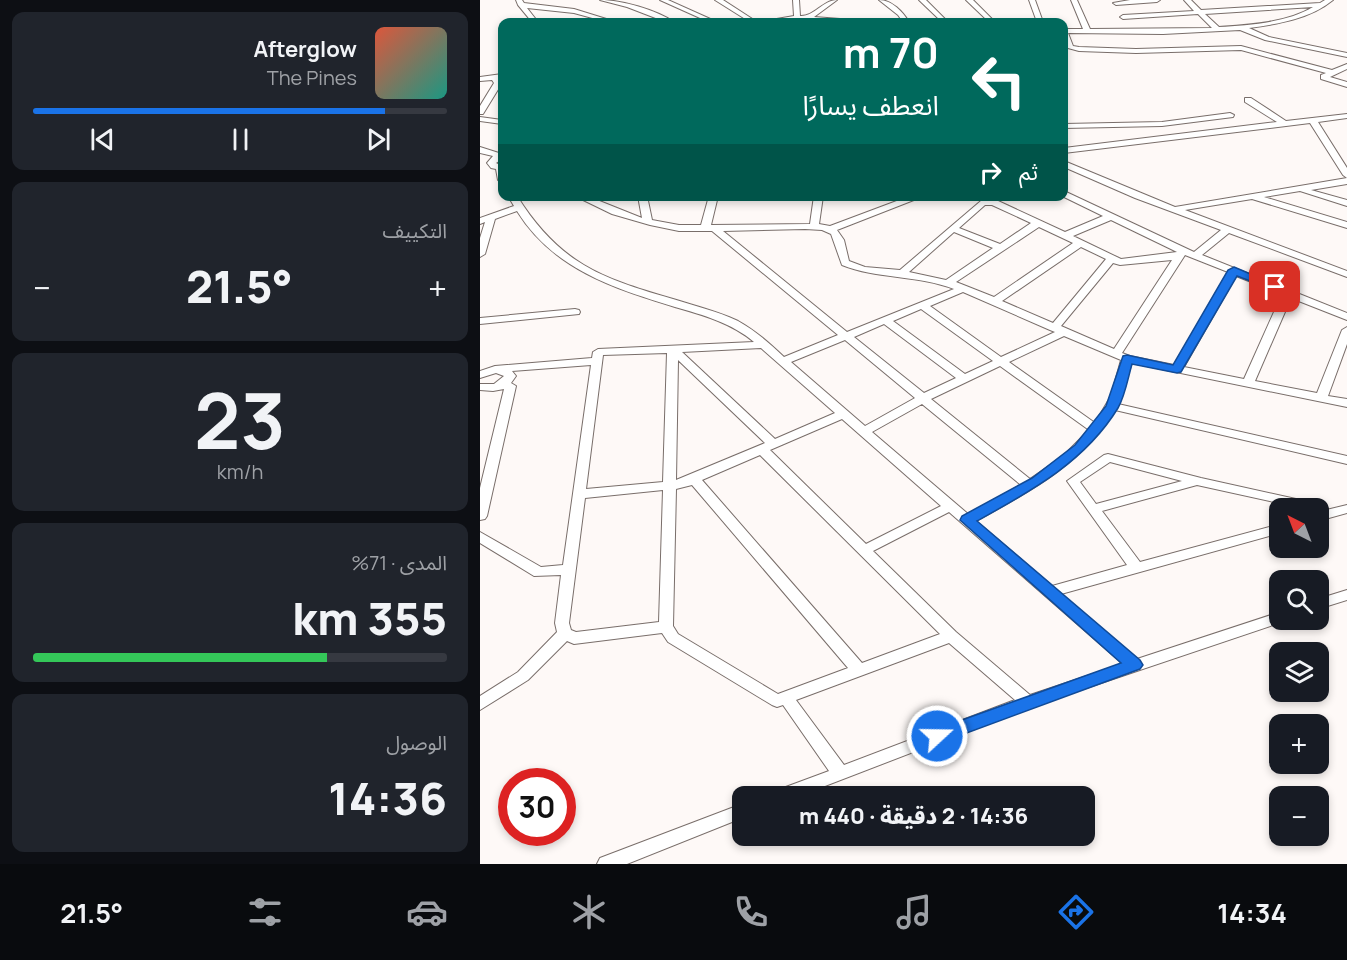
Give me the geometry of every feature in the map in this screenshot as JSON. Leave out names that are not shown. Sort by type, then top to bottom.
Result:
[{"type":"street","points":[[603,0],[629,6],[660,18]]},
{"type":"street","points":[[663,0],[705,18]]},
{"type":"street","points":[[718,0],[747,18]]},
{"type":"street","points":[[796,0],[797,18]]},
{"type":"street","points":[[808,18],[834,0]]},
{"type":"street","points":[[882,0],[903,18]]},
{"type":"street","points":[[922,0],[941,18]]},
{"type":"street","points":[[969,0],[988,18]]},
{"type":"street","points":[[1032,0],[1039,18]]},
{"type":"street","points":[[1074,0],[1087,31]]},
{"type":"street","points":[[1129,31],[1116,1],[1157,0]]},
{"type":"street","points":[[1187,0],[1217,29]]},
{"type":"street","points":[[520,2],[602,18]]},
{"type":"street","points":[[520,2],[532,18]]},
{"type":"street","points":[[1068,31],[1241,28],[1304,15],[1328,2]]},
{"type":"street","points":[[1124,17],[1328,2]]},
{"type":"street","points":[[1241,28],[1267,39],[1347,55]]},
{"type":"street","points":[[1252,50],[1267,39]]},
{"type":"street","points":[[1068,42],[1070,47],[1079,49],[1252,50],[1331,72]]},
{"type":"street","points":[[1347,66],[1324,77],[1347,85]]},
{"type":"street","points":[[480,80],[498,76],[498,83],[480,112]]},
{"type":"street","points":[[1248,100],[1285,124]]},
{"type":"street","points":[[1068,126],[1162,124],[1230,115]]},
{"type":"street","points":[[1068,151],[1347,116]]},
{"type":"street","points":[[480,119],[498,121]]},
{"type":"street","points":[[1313,121],[1347,175]]},
{"type":"street","points":[[480,150],[498,155]]},
{"type":"street","points":[[481,171],[492,165],[492,161],[498,158]]},
{"type":"street","points":[[492,165],[498,167]]},
{"type":"street","points":[[1068,166],[1347,274]]},
{"type":"street","points":[[1175,209],[1347,181]]},
{"type":"street","points":[[1299,189],[1347,203]]},
{"type":"street","points":[[1068,196],[1182,253]]},
{"type":"street","points":[[1252,196],[1347,225]]},
{"type":"street","points":[[591,201],[623,215],[648,222],[710,229],[814,226],[830,229],[906,201]]},
{"type":"street","points":[[643,201],[648,222]]},
{"type":"street","points":[[710,229],[713,201]]},
{"type":"street","points":[[814,226],[818,201]]},
{"type":"street","points":[[902,273],[982,203],[988,201],[1111,259],[1124,263],[1182,253],[1196,255],[1347,316]]},
{"type":"street","points":[[480,221],[515,202],[546,245],[577,267],[625,289],[735,322],[766,345],[863,432],[1134,665]]},
{"type":"street","points":[[480,252],[491,217]]},
{"type":"street","points":[[1064,236],[1110,217]]},
{"type":"street","points":[[948,283],[1038,223]]},
{"type":"street","points":[[710,229],[1029,485]]},
{"type":"street","points":[[830,229],[837,236],[844,263],[848,266],[863,270],[902,273],[948,283],[1121,356],[1347,403]]},
{"type":"street","points":[[954,229],[1001,248]]},
{"type":"street","points":[[1196,255],[1229,229]]},
{"type":"street","points":[[995,301],[1078,244]]},
{"type":"street","points":[[967,520],[1029,485],[1065,461],[1096,430],[1112,406],[1121,356],[1182,253]]},
{"type":"street","points":[[863,432],[922,398],[999,362],[1059,330],[1111,259]]},
{"type":"street","points":[[1177,369],[1234,270]]},
{"type":"street","points":[[784,361],[962,289]]},
{"type":"street","points":[[1248,383],[1288,292]]},
{"type":"street","points":[[922,305],[1096,430]]},
{"type":"street","points":[[480,321],[575,312]]},
{"type":"street","points":[[885,320],[963,379]]},
{"type":"street","points":[[1321,398],[1347,330]]},
{"type":"street","points":[[666,627],[574,638],[566,633],[562,623],[598,352],[766,345]]},
{"type":"street","points":[[673,349],[864,550],[951,636],[1028,702]]},
{"type":"street","points":[[673,349],[666,627],[672,638],[777,701],[951,636]]},
{"type":"street","points":[[480,372],[597,361]]},
{"type":"street","points":[[497,369],[507,372],[510,376],[504,384]]},
{"type":"street","points":[[480,516],[510,386],[504,384],[482,390]]},
{"type":"street","points":[[1112,406],[1347,459]]},
{"type":"street","points":[[578,494],[682,484],[843,414]]},
{"type":"street","points":[[1136,567],[1073,481],[1108,458],[1270,498]]},
{"type":"street","points":[[694,479],[858,670]]},
{"type":"street","points":[[1093,509],[1197,481]]},
{"type":"street","points":[[864,550],[951,506]]},
{"type":"street","points":[[1048,592],[1269,531]]},
{"type":"street","points":[[480,537],[539,572],[568,570]]},
{"type":"street","points":[[1329,600],[1347,594]]},
{"type":"street","points":[[807,786],[1028,702],[1269,621]]},
{"type":"street","points":[[480,704],[523,676],[566,633]]},
{"type":"street","points":[[786,697],[840,773]]},
{"type":"street","points":[[606,864],[732,816]]},
{"type":"route","points":[[937,736],[1134,665],[967,520],[1037,481],[1080,448],[1112,406],[1127,359],[1177,369],[1234,270],[1275,287]]}]
